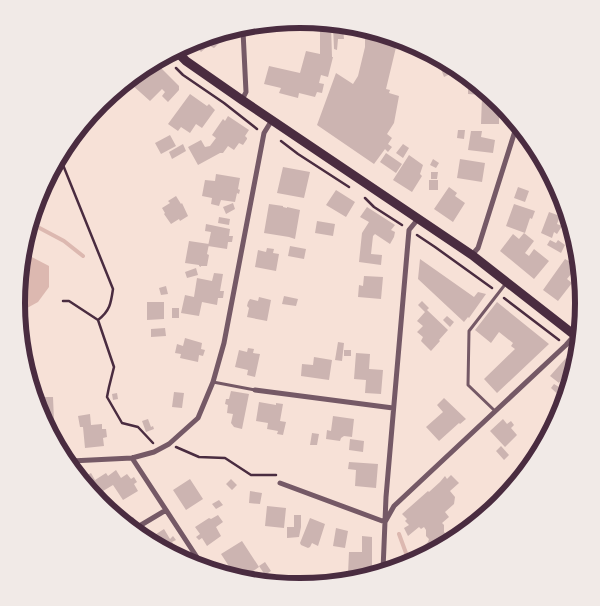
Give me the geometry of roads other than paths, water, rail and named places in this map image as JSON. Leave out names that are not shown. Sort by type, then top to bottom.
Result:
[{"type":"main road","points":[[180,55],[242,100],[472,256],[573,334]]},
{"type":"street","points":[[242,100],[246,92],[243,34]]},
{"type":"street","points":[[74,460],[132,458],[154,452],[169,444],[198,418],[213,382],[224,343],[264,133],[272,120]]},
{"type":"street","points":[[472,256],[478,248],[515,132]]},
{"type":"street","points":[[383,565],[393,408],[409,230],[418,219]]},
{"type":"street","points":[[386,522],[394,506],[573,339]]},
{"type":"street","points":[[255,390],[393,408]]},
{"type":"street","points":[[132,458],[197,558]]},
{"type":"street","points":[[280,483],[386,522]]},
{"type":"street","points":[[139,526],[166,510]]},
{"type":"lane","points":[[495,411],[468,385],[469,331],[507,282]]},
{"type":"lane","points":[[213,382],[255,390]]},
{"type":"waterway","points":[[36,226],[64,241],[83,256]]},
{"type":"waterway","points":[[399,534],[407,556]]}]
